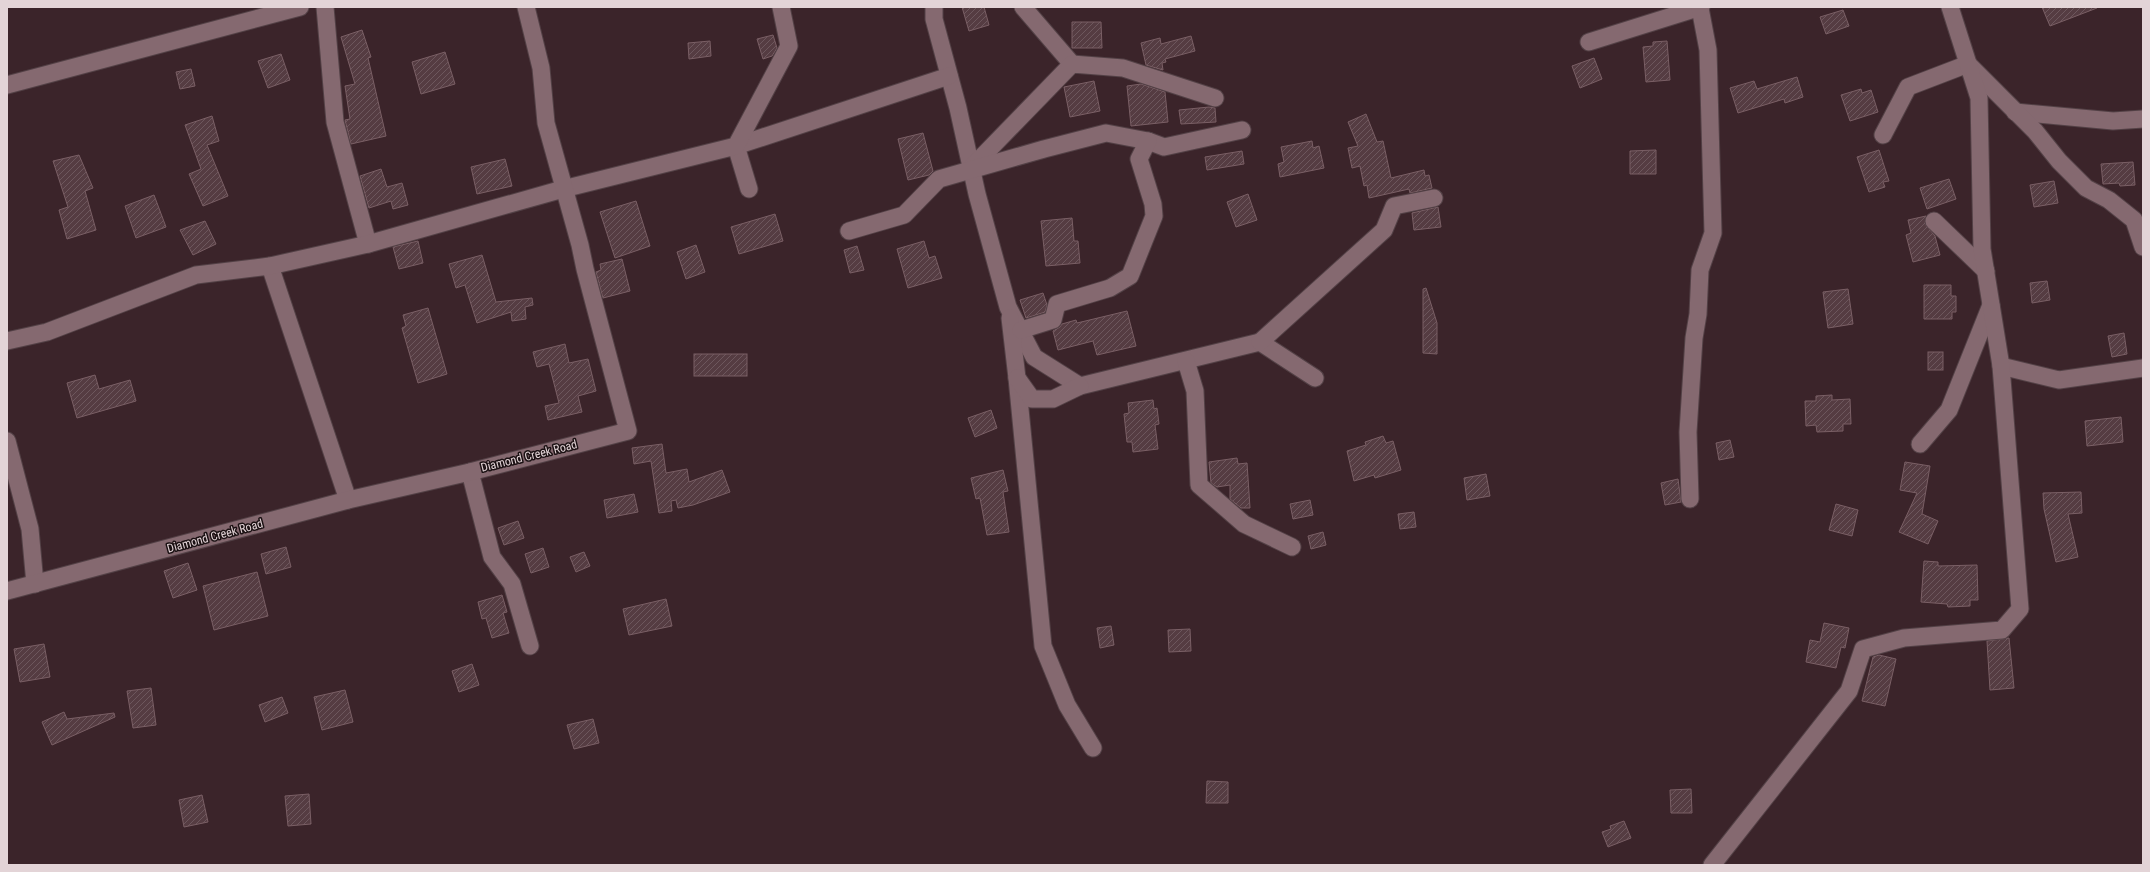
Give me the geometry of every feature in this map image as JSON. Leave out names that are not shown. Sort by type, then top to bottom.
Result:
[{"type":"street","points":[[7,85],[300,7]]},
{"type":"street","points":[[325,7],[335,122],[368,244]]},
{"type":"street","name":"Diamond Creek Road","points":[[7,591],[348,500],[470,472],[628,431],[580,245],[563,189],[546,124],[541,68],[526,7]]},
{"type":"street","points":[[749,189],[736,146],[789,46],[781,7]]},
{"type":"street","points":[[934,7],[934,19],[971,168],[1008,307],[1017,378],[1043,646],[1068,705],[1093,748]]},
{"type":"street","points":[[1023,7],[1072,64],[1123,68],[1215,98]]},
{"type":"street","points":[[1589,42],[1700,7],[1708,50],[1713,233],[1700,270],[1698,314],[1694,338],[1688,432],[1690,499]]},
{"type":"street","points":[[1712,865],[1848,691],[1862,649],[1904,638],[2002,630],[2020,609],[2001,366],[1982,249],[1979,98],[1950,7]]},
{"type":"street","points":[[971,168],[1072,64]]},
{"type":"street","points":[[1968,64],[2034,131],[2059,161],[2086,188],[2109,200],[2134,220],[2143,247]]},
{"type":"street","points":[[1883,135],[1908,87],[1968,64]]},
{"type":"street","points":[[7,341],[47,332],[196,275],[270,266],[368,244],[563,189],[736,146],[949,76]]},
{"type":"street","points":[[2015,112],[2113,121],[2143,119]]},
{"type":"street","points":[[848,231],[904,215],[939,179],[971,168],[1106,133],[1148,141],[1164,147],[1242,130]]},
{"type":"street","points":[[1021,330],[1053,320],[1057,304],[1110,288],[1130,276],[1154,216],[1153,204],[1139,159],[1148,141]]},
{"type":"street","points":[[1017,378],[1032,399],[1053,399],[1080,386],[1260,342],[1384,230],[1394,206],[1434,198]]},
{"type":"street","points":[[1934,221],[1986,271]]},
{"type":"street","points":[[270,266],[348,500]]},
{"type":"street","points":[[1920,444],[1949,410],[1991,304]]},
{"type":"street","points":[[1008,307],[1034,356],[1080,386]]},
{"type":"street","points":[[1260,342],[1315,378]]},
{"type":"street","points":[[1186,361],[1195,391],[1199,485],[1244,524],[1292,547]]},
{"type":"street","points":[[2001,366],[2059,380],[2143,368]]},
{"type":"street","points":[[7,441],[30,529],[35,584]]},
{"type":"street","points":[[470,472],[492,557],[512,584],[530,646]]},
{"type":"building","points":[[962,7],[984,7],[989,25],[969,31]]},
{"type":"building","points":[[2042,7],[2097,7],[2097,8],[2050,26]]},
{"type":"building","points":[[1843,10],[1849,26],[1826,34],[1820,17]]},
{"type":"building","points":[[1072,22],[1101,22],[1102,48],[1072,48]]},
{"type":"building","points":[[362,30],[371,57],[368,58],[386,136],[351,144],[345,120],[350,119],[345,86],[355,84],[341,37]]},
{"type":"building","points":[[773,35],[777,48],[772,56],[763,59],[757,39]]},
{"type":"building","points":[[1191,36],[1195,51],[1165,59],[1166,62],[1162,63],[1163,70],[1146,65],[1141,43],[1160,38],[1161,44]]},
{"type":"building","points":[[710,41],[711,56],[689,59],[688,43]]},
{"type":"building","points":[[1667,41],[1670,80],[1646,82],[1643,47],[1653,46],[1653,42]]},
{"type":"building","points":[[445,52],[455,84],[421,94],[412,62]]},
{"type":"building","points":[[281,54],[290,80],[268,88],[258,61]]},
{"type":"building","points":[[1594,58],[1602,79],[1580,88],[1572,66]]},
{"type":"building","points":[[191,69],[195,86],[180,89],[176,72]]},
{"type":"building","points":[[1797,77],[1803,97],[1785,103],[1784,99],[1738,113],[1730,88],[1754,81],[1757,89]]},
{"type":"building","points":[[1094,81],[1100,111],[1070,117],[1064,87]]},
{"type":"building","points":[[1141,84],[1165,92],[1168,122],[1131,126],[1127,86]]},
{"type":"building","points":[[1861,89],[1862,93],[1871,90],[1878,112],[1850,121],[1841,95]]},
{"type":"building","points":[[1209,107],[1215,108],[1216,122],[1181,124],[1179,110]]},
{"type":"building","points":[[1366,114],[1377,142],[1383,141],[1391,178],[1424,170],[1425,176],[1429,175],[1432,188],[1410,193],[1409,189],[1369,198],[1367,185],[1364,186],[1360,166],[1352,168],[1348,148],[1358,146],[1348,122]]},
{"type":"building","points":[[212,116],[219,141],[207,145],[228,196],[203,206],[189,174],[201,169],[185,125]]},
{"type":"building","points":[[923,133],[933,171],[929,175],[908,180],[898,139]]},
{"type":"building","points":[[1312,141],[1313,148],[1319,146],[1324,168],[1280,177],[1278,164],[1284,162],[1281,147]]},
{"type":"building","points":[[1656,150],[1656,174],[1630,174],[1630,151]]},
{"type":"building","points":[[1879,150],[1889,181],[1883,182],[1885,187],[1869,192],[1857,157]]},
{"type":"building","points":[[1242,151],[1244,164],[1207,170],[1205,157]]},
{"type":"building","points":[[79,155],[93,188],[85,191],[96,230],[67,239],[59,210],[68,207],[53,161]]},
{"type":"building","points":[[505,159],[512,186],[477,194],[471,167]]},
{"type":"building","points":[[2133,162],[2135,185],[2120,186],[2119,183],[2103,184],[2101,164]]},
{"type":"building","points":[[381,169],[387,187],[402,183],[408,205],[393,209],[391,201],[369,208],[360,176]]},
{"type":"building","points":[[1949,179],[1956,199],[1927,209],[1920,188]]},
{"type":"building","points":[[2054,181],[2058,203],[2034,207],[2030,185]]},
{"type":"building","points":[[1248,194],[1257,220],[1236,227],[1227,202]]},
{"type":"building","points":[[154,195],[166,227],[136,238],[125,206]]},
{"type":"building","points":[[636,201],[650,246],[615,258],[600,212]]},
{"type":"building","points":[[1438,207],[1441,227],[1414,230],[1412,213]]},
{"type":"building","points":[[775,214],[783,241],[739,254],[731,227]]},
{"type":"building","points":[[1926,216],[1925,224],[1935,236],[1940,255],[1913,262],[1906,235],[1911,233],[1908,220]]},
{"type":"building","points":[[1072,218],[1074,241],[1078,241],[1080,263],[1046,266],[1041,221]]},
{"type":"building","points":[[205,221],[216,244],[193,255],[180,230]]},
{"type":"building","points":[[418,241],[423,263],[399,269],[393,247]]},
{"type":"building","points":[[924,241],[929,258],[935,256],[942,278],[908,288],[897,249]]},
{"type":"building","points":[[696,245],[705,272],[686,279],[677,252]]},
{"type":"building","points":[[857,246],[864,270],[850,273],[844,250]]},
{"type":"building","points":[[482,255],[496,302],[532,298],[533,305],[525,307],[526,319],[512,321],[511,312],[477,323],[465,285],[456,288],[449,264]]},
{"type":"building","points":[[622,259],[630,291],[603,298],[596,272],[601,270],[600,264]]},
{"type":"building","points":[[2047,281],[2050,300],[2032,303],[2030,283]]},
{"type":"building","points":[[1924,285],[1951,285],[1951,296],[1956,296],[1956,312],[1952,312],[1952,319],[1924,319]]},
{"type":"building","points":[[1426,288],[1437,323],[1437,354],[1423,353],[1423,289]]},
{"type":"building","points":[[1848,289],[1853,324],[1828,328],[1823,292]]},
{"type":"building","points":[[1043,293],[1047,305],[1045,312],[1026,318],[1020,300]]},
{"type":"building","points":[[428,308],[447,374],[418,383],[402,328],[406,326],[403,315]]},
{"type":"building","points":[[1127,311],[1136,346],[1097,355],[1093,341],[1058,350],[1053,331],[1062,324],[1076,320],[1077,323]]},
{"type":"building","points":[[2124,333],[2127,354],[2112,357],[2108,336]]},
{"type":"building","points":[[565,344],[569,363],[588,359],[596,391],[578,396],[582,412],[548,420],[545,406],[559,403],[549,364],[537,367],[533,352]]},
{"type":"building","points":[[1928,352],[1943,352],[1943,370],[1928,370]]},
{"type":"building","points":[[694,354],[747,354],[747,376],[694,376]]},
{"type":"building","points":[[95,375],[99,389],[130,380],[136,401],[77,418],[67,383]]},
{"type":"building","points":[[1832,395],[1832,400],[1850,399],[1851,424],[1843,424],[1843,431],[1817,432],[1816,425],[1806,426],[1805,401],[1816,401],[1816,396]]},
{"type":"building","points":[[1153,400],[1154,409],[1157,408],[1159,424],[1155,425],[1158,449],[1133,452],[1132,442],[1127,442],[1124,414],[1129,413],[1128,403]]},
{"type":"building","points":[[991,410],[997,428],[975,437],[968,418]]},
{"type":"building","points":[[2121,417],[2123,442],[2087,446],[2085,421]]},
{"type":"building","points":[[1383,436],[1386,443],[1393,441],[1401,470],[1375,478],[1374,475],[1354,481],[1347,451],[1366,445],[1365,442]]},
{"type":"building","points":[[1730,440],[1734,457],[1719,460],[1716,443]]},
{"type":"building","points":[[662,444],[666,473],[687,469],[689,482],[722,470],[730,492],[693,505],[678,508],[676,500],[671,501],[672,511],[659,513],[651,461],[634,464],[632,448]]},
{"type":"building","points":[[1237,458],[1238,464],[1247,463],[1250,508],[1241,508],[1230,499],[1230,485],[1217,487],[1211,483],[1209,462]]},
{"type":"building","points":[[1905,462],[1930,466],[1922,514],[1938,521],[1928,544],[1899,532],[1917,493],[1900,490]]},
{"type":"building","points":[[1003,470],[1008,491],[1003,492],[1009,532],[987,535],[980,498],[976,499],[971,478]]},
{"type":"building","points":[[1486,474],[1490,496],[1467,500],[1464,478]]},
{"type":"building","points":[[1678,479],[1681,502],[1665,505],[1661,483]]},
{"type":"building","points":[[2081,492],[2082,513],[2068,514],[2078,557],[2056,562],[2044,509],[2043,493]]},
{"type":"building","points":[[634,494],[638,512],[607,518],[604,500]]},
{"type":"building","points":[[1310,500],[1313,515],[1293,519],[1290,504]]},
{"type":"building","points":[[1836,504],[1858,510],[1852,536],[1829,530]]},
{"type":"building","points":[[1414,512],[1416,527],[1400,529],[1398,514]]},
{"type":"building","points":[[518,521],[524,538],[504,545],[498,528]]},
{"type":"building","points":[[1323,532],[1326,545],[1311,549],[1308,536]]},
{"type":"building","points":[[286,547],[291,567],[266,574],[261,554]]},
{"type":"building","points":[[543,548],[549,567],[531,573],[525,554]]},
{"type":"building","points":[[584,552],[590,566],[576,572],[570,557]]},
{"type":"building","points":[[1924,561],[1938,562],[1938,566],[1977,565],[1978,600],[1970,600],[1970,606],[1948,607],[1947,604],[1921,602]]},
{"type":"building","points":[[188,563],[197,590],[173,598],[164,571]]},
{"type":"building","points":[[257,572],[268,616],[214,630],[203,586]]},
{"type":"building","points":[[502,595],[507,612],[503,613],[509,633],[492,638],[486,618],[482,619],[478,602]]},
{"type":"building","points":[[666,599],[672,626],[629,635],[623,609]]},
{"type":"building","points":[[1824,623],[1849,628],[1845,648],[1841,647],[1836,668],[1806,662],[1810,640],[1820,642]]},
{"type":"building","points":[[1111,626],[1114,645],[1100,648],[1097,628]]},
{"type":"building","points":[[1190,629],[1191,651],[1169,652],[1168,630]]},
{"type":"building","points":[[2009,638],[2014,688],[1990,690],[1987,641]]},
{"type":"building","points":[[44,644],[50,677],[20,682],[14,649]]},
{"type":"building","points":[[1879,655],[1896,659],[1885,706],[1862,701],[1873,657]]},
{"type":"building","points":[[472,664],[479,685],[459,692],[452,671]]},
{"type":"building","points":[[151,688],[156,725],[133,728],[127,691]]},
{"type":"building","points":[[345,690],[353,722],[322,730],[314,697]]},
{"type":"building","points":[[282,697],[288,713],[265,722],[259,705]]},
{"type":"building","points":[[64,712],[67,719],[114,713],[115,717],[52,745],[42,722]]},
{"type":"building","points":[[593,719],[599,743],[574,749],[567,725]]},
{"type":"building","points":[[1207,781],[1228,782],[1228,803],[1206,803]]},
{"type":"building","points":[[1691,789],[1692,813],[1671,813],[1670,790]]},
{"type":"building","points":[[309,794],[311,824],[288,826],[285,796]]},
{"type":"building","points":[[202,795],[208,822],[184,827],[179,800]]},
{"type":"building","points":[[1624,821],[1631,838],[1608,847],[1602,832],[1611,829],[1610,826]]}]
